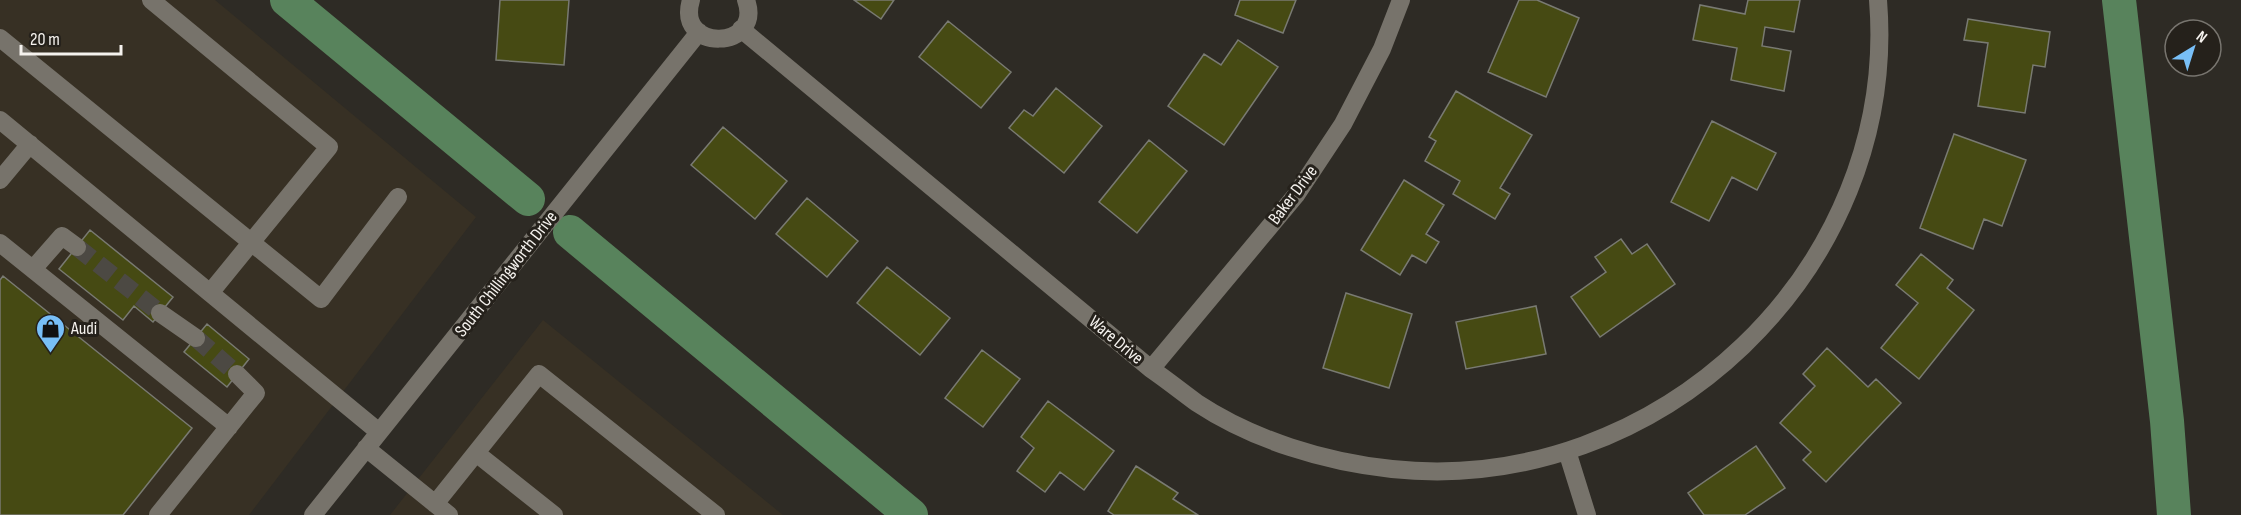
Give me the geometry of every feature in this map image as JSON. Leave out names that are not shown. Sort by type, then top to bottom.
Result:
[{"type":"street","points":[[151,0],[329,147],[210,293]]},
{"type":"street","points":[[691,0],[689,13],[692,23],[699,32],[713,39],[722,40],[731,37],[741,29],[748,15],[746,0]]},
{"type":"street","name":"Baker Drive","points":[[1151,369],[1302,186],[1343,124],[1382,49],[1401,0]]},
{"type":"street","name":"Ware Drive","points":[[741,29],[1151,369],[1199,404],[1251,432],[1334,460],[1392,469],[1452,471],[1510,465],[1567,451],[1615,433],[1642,420],[1692,390],[1753,337],[1791,292],[1824,243],[1844,200],[1867,134],[1877,76],[1880,23],[1878,0]]},
{"type":"street","name":"South Chillingworth Drive","points":[[312,515],[699,32]]},
{"type":"street","points":[[0,38],[321,298],[398,197]]},
{"type":"street","points":[[0,120],[379,432]]},
{"type":"street","points":[[0,180],[30,144]]},
{"type":"street","points":[[33,270],[62,236],[77,247]]},
{"type":"street","points":[[0,243],[229,427]]},
{"type":"street","points":[[160,313],[196,338]]},
{"type":"street","points":[[158,515],[256,393],[237,374]]},
{"type":"street","points":[[366,448],[442,509],[476,453],[539,374],[716,515]]},
{"type":"street","points":[[1567,451],[1587,515]]},
{"type":"street","points":[[476,453],[554,515]]},
{"type":"shaded area","points":[[0,0],[215,0],[476,217],[249,515],[0,515]]},
{"type":"shaded area","points":[[543,320],[783,515],[390,515]]},
{"type":"building","points":[[500,0],[569,0],[564,65],[496,60]]},
{"type":"building","points":[[854,0],[894,0],[881,19]]},
{"type":"building","points":[[1240,0],[1296,0],[1283,33],[1235,15]]},
{"type":"building","points":[[1519,0],[1537,0],[1579,18],[1546,97],[1488,72]]},
{"type":"building","points":[[1748,0],[1800,0],[1794,32],[1765,27],[1762,46],[1791,51],[1784,91],[1731,80],[1737,48],[1693,40],[1700,5],[1745,14]]},
{"type":"building","points":[[1968,19],[2050,32],[2045,67],[2033,65],[2025,113],[1978,106],[1988,43],[1964,40]]},
{"type":"building","points":[[948,21],[1011,72],[981,108],[919,57]]},
{"type":"building","points":[[1238,40],[1278,67],[1224,145],[1168,106],[1204,54],[1221,65]]},
{"type":"building","points":[[1056,88],[1102,126],[1064,173],[1009,128],[1024,110],[1033,116]]},
{"type":"building","points":[[1456,91],[1532,135],[1500,188],[1510,194],[1495,219],[1453,194],[1460,181],[1425,161],[1436,141],[1429,137]]},
{"type":"building","points":[[1712,121],[1776,153],[1757,190],[1732,177],[1709,221],[1671,202]]},
{"type":"building","points":[[723,127],[787,181],[755,219],[691,165]]},
{"type":"building","points":[[1954,134],[2026,160],[2002,226],[1984,219],[1973,249],[1920,228]]},
{"type":"building","points":[[1149,140],[1187,171],[1137,233],[1099,202]]},
{"type":"building","points":[[1404,180],[1444,205],[1426,234],[1439,242],[1426,263],[1412,255],[1400,275],[1361,250]]},
{"type":"building","points":[[807,198],[858,241],[827,277],[776,234]]},
{"type":"building","points":[[90,230],[173,297],[153,322],[134,306],[123,320],[59,269]]},
{"type":"building","points":[[1621,239],[1632,254],[1647,244],[1675,284],[1600,337],[1571,297],[1606,272],[1595,257]]},
{"type":"building","points":[[1921,254],[1953,280],[1947,288],[1974,310],[1919,379],[1881,348],[1918,303],[1896,285]]},
{"type":"building","points":[[887,267],[950,318],[920,355],[857,303]]},
{"type":"building","name":"Audi","points":[[3,276],[192,428],[123,515],[0,515],[0,280]]},
{"type":"building","points":[[1346,293],[1412,314],[1389,388],[1323,368]]},
{"type":"building","points":[[1536,306],[1546,354],[1466,369],[1456,322]]},
{"type":"building","points":[[207,324],[249,359],[227,387],[184,352]]},
{"type":"building","points":[[1827,348],[1868,387],[1876,379],[1901,403],[1826,482],[1803,460],[1811,452],[1780,423],[1815,386],[1803,374]]},
{"type":"building","points":[[982,350],[1020,379],[983,427],[945,398]]},
{"type":"building","points":[[1048,401],[1114,451],[1084,490],[1060,472],[1045,492],[1017,471],[1034,448],[1021,437]]},
{"type":"building","points":[[1756,446],[1785,488],[1745,515],[1704,515],[1688,493]]},
{"type":"building","points":[[1136,466],[1178,493],[1173,499],[1198,515],[1114,515],[1108,511]]},
{"type":"waterway","points":[[287,0],[528,199]]},
{"type":"waterway","points":[[2119,0],[2167,421],[2174,515]]},
{"type":"waterway","points":[[570,232],[911,515]]},
{"type":"tunnel","points":[[77,247],[160,313]]},
{"type":"tunnel","points":[[196,338],[237,374]]},
{"type":"place","name":"Audi","points":[[50,354]]}]
